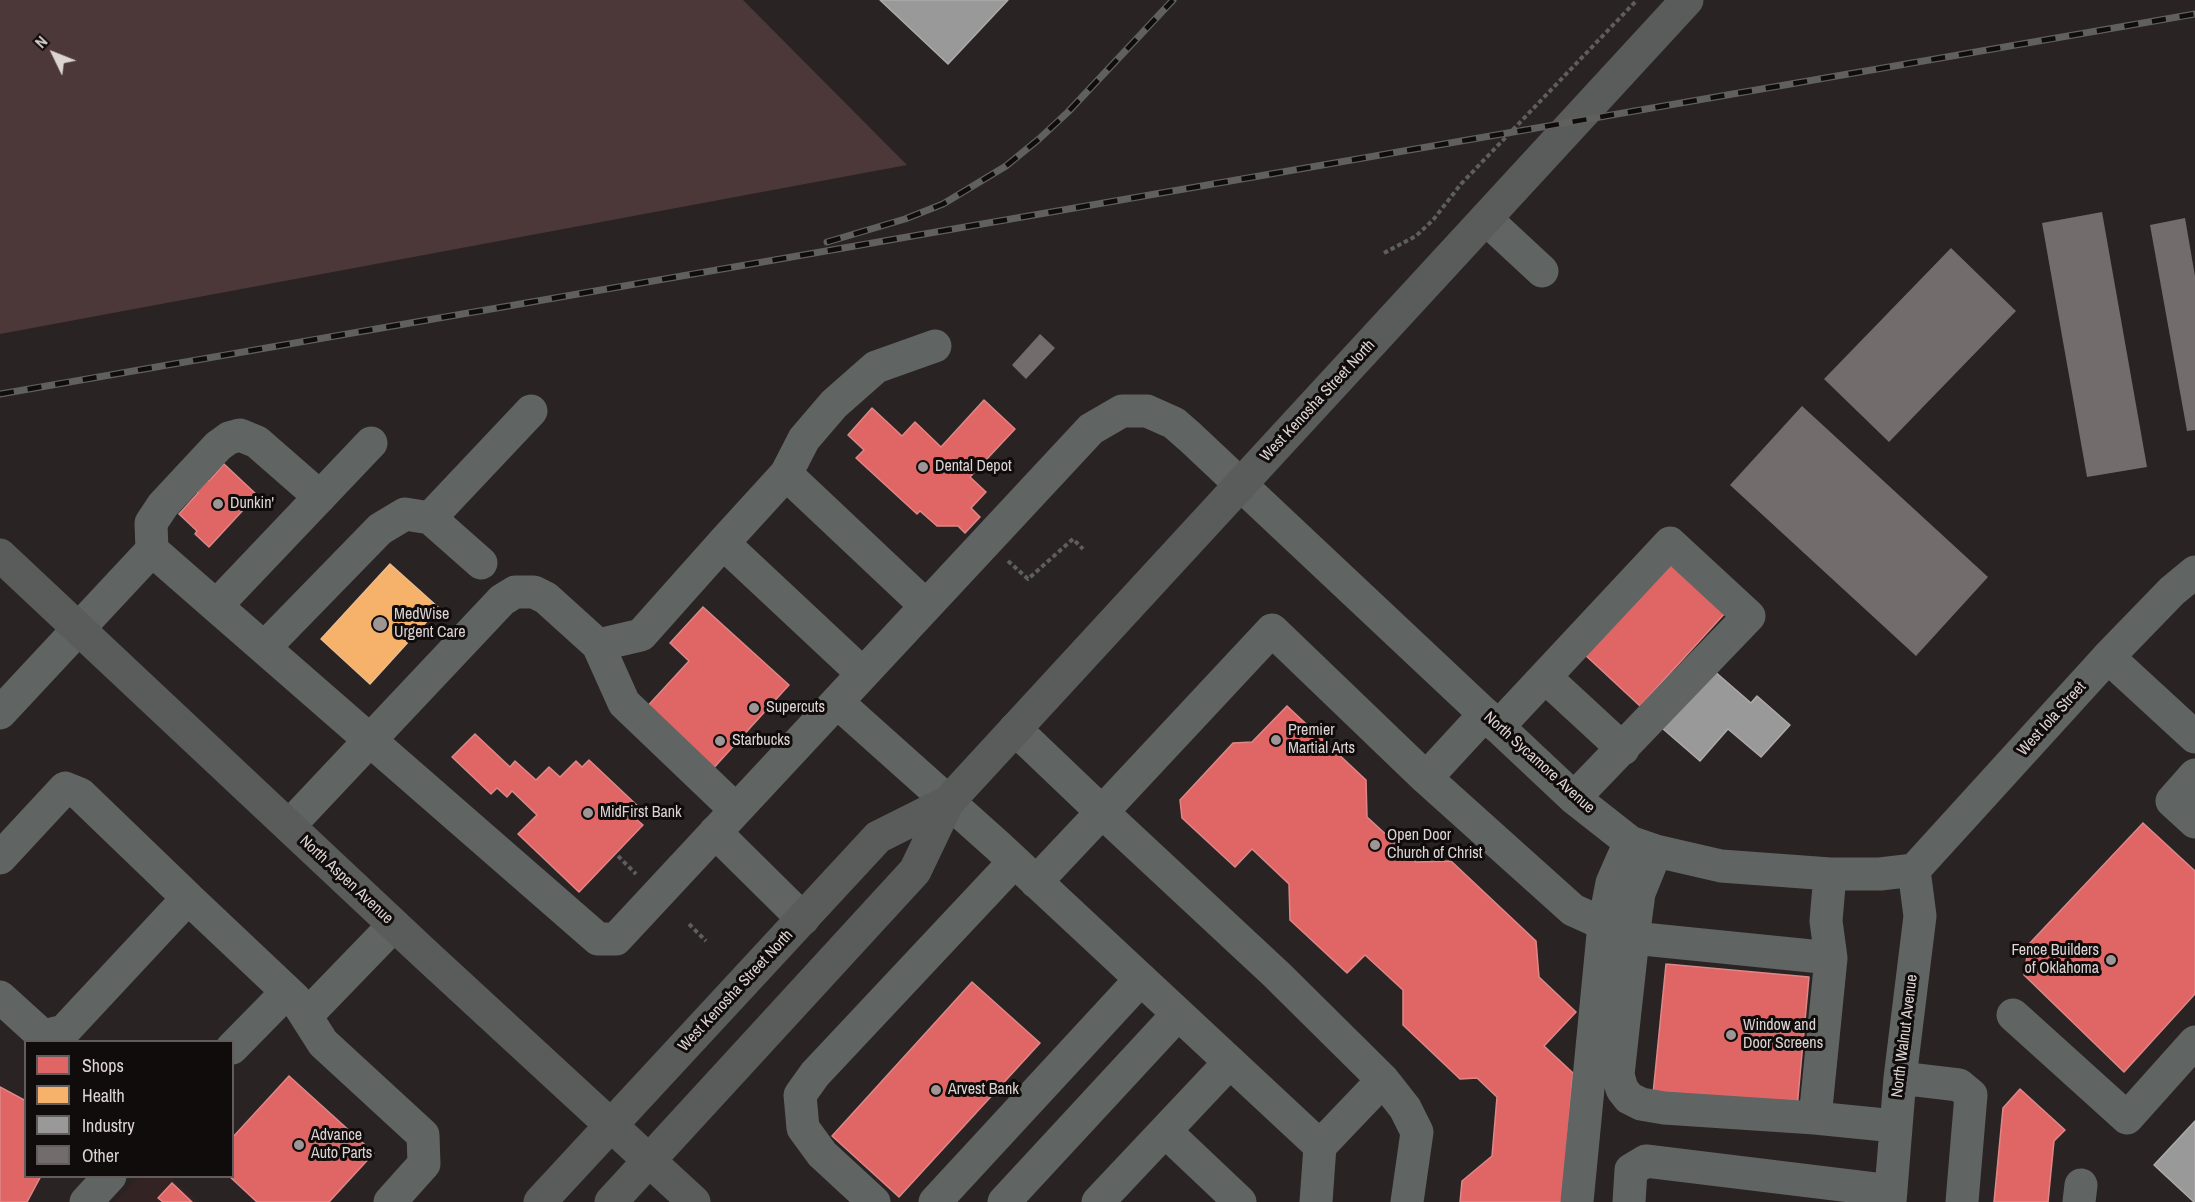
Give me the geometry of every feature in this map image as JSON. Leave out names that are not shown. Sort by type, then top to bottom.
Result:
[{"type":"main road","name":"West Kenosha Street North","points":[[610,1202],[915,871],[948,802],[1687,0]]},
{"type":"main road","name":"North Aspen Avenue","points":[[0,555],[394,925],[694,1202]]},
{"type":"main road","name":"West Kenosha Street North","points":[[540,1202],[878,837],[948,802]]},
{"type":"street","points":[[1486,219],[1542,271]]},
{"type":"street","points":[[616,685],[641,634],[786,474],[804,439],[834,404],[876,367],[935,346]]},
{"type":"street","points":[[430,518],[531,411]]},
{"type":"street","name":"North Sycamore Avenue","points":[[152,550],[598,939],[616,939],[1091,429],[1122,411],[1147,411],[1174,423],[1574,798],[1643,846],[1721,866],[1830,874],[1914,870]]},
{"type":"street","points":[[0,713],[152,550],[151,523],[162,505],[218,446],[229,438],[240,435],[257,442],[320,497]]},
{"type":"street","points":[[216,606],[371,443]]},
{"type":"street","points":[[786,474],[926,606]]},
{"type":"street","points":[[264,648],[380,529],[405,514],[430,518],[481,563]]},
{"type":"street","points":[[723,543],[863,674]]},
{"type":"street","points":[[1426,778],[1545,676],[1670,543],[1749,616],[1574,798]]},
{"type":"street","name":"West Iola Street","points":[[1914,870],[2108,657],[2172,591],[2195,572]]},
{"type":"street","points":[[289,826],[502,600],[515,592],[534,592],[546,598],[598,645],[624,703],[726,821],[803,919]]},
{"type":"street","points":[[874,1202],[822,1154],[803,1128],[800,1095],[820,1069],[1025,872],[1102,812],[1272,630],[1426,778],[1573,910],[1618,931],[1831,958]]},
{"type":"street","points":[[598,645],[641,634]]},
{"type":"street","points":[[2108,657],[2190,723]]},
{"type":"street","points":[[1545,676],[1623,749]]},
{"type":"street","points":[[837,702],[1025,872],[1320,1146]]},
{"type":"street","points":[[1015,729],[1277,975],[1383,1080],[1405,1108],[1417,1132],[1407,1202]]},
{"type":"street","points":[[2195,775],[2172,801],[2195,822]]},
{"type":"street","points":[[0,858],[65,788],[80,794],[296,1004],[323,1043],[423,1135],[424,1164],[390,1202]]},
{"type":"street","points":[[1643,846],[1612,883],[1618,931],[1618,1075],[1622,1089],[1629,1098],[1641,1104],[1664,1108],[1895,1125]]},
{"type":"street","name":"North Walnut Avenue","points":[[1890,1197],[1900,1078],[1920,916],[1914,870]]},
{"type":"street","points":[[1815,1119],[1831,958],[1826,921],[1830,874]]},
{"type":"street","points":[[0,997],[43,1036],[63,1030],[188,898]]},
{"type":"street","points":[[234,1047],[296,1004],[394,925]]},
{"type":"street","points":[[1577,1202],[1618,931]]},
{"type":"street","points":[[935,1202],[1141,980]]},
{"type":"street","points":[[1004,1202],[1178,1014]]},
{"type":"street","points":[[2013,1015],[2127,1118],[2195,1042]]},
{"type":"street","points":[[1098,1202],[1230,1062]]},
{"type":"street","points":[[1900,1078],[1959,1085],[1971,1095],[1962,1202]]},
{"type":"street","points":[[1316,1202],[1320,1146],[1383,1080]]},
{"type":"street","points":[[1165,1131],[1240,1202]]},
{"type":"street","points":[[1629,1202],[1631,1170],[1646,1161],[1890,1197]]},
{"type":"street","points":[[86,1202],[108,1178]]},
{"type":"path","points":[[1384,253],[1416,236],[1433,220],[1461,184],[1637,0]]},
{"type":"path","points":[[986,541],[1028,579],[1073,539],[1083,549]]},
{"type":"path","points":[[618,856],[640,878]]},
{"type":"path","points":[[689,924],[706,941]]},
{"type":"shaded area","points":[[0,0],[743,0],[907,165],[0,334]]},
{"type":"shaded area","points":[[138,1178],[172,1178],[199,1202],[115,1202]]},
{"type":"building: Shops","name":"Dental Depot","points":[[984,400],[1015,429],[970,477],[986,492],[971,508],[980,517],[965,533],[958,526],[937,526],[920,511],[917,514],[856,458],[864,450],[848,435],[872,408],[902,436],[915,422],[941,447]]},
{"type":"building: Shops","name":"Dunkin'","points":[[224,464],[257,495],[209,547],[195,534],[197,531],[179,514],[198,493],[195,490],[206,478],[209,481]]},
{"type":"building: Shops","points":[[1669,558],[1727,611],[1640,706],[1583,653]]},
{"type":"building: Shops","points":[[703,607],[789,685],[710,772],[643,711],[689,661],[670,643]]},
{"type":"building: Shops","points":[[1287,706],[1366,780],[1367,817],[1416,862],[1451,861],[1536,941],[1539,977],[1576,1012],[1544,1046],[1573,1073],[1562,1202],[1460,1202],[1462,1181],[1492,1156],[1497,1097],[1477,1078],[1460,1079],[1403,1025],[1403,990],[1365,955],[1347,973],[1290,920],[1289,884],[1252,849],[1235,867],[1182,818],[1180,800],[1233,743],[1252,742]]},
{"type":"building: Shops","name":"MidFirst Bank","points":[[475,734],[510,767],[515,761],[536,780],[549,767],[560,777],[576,761],[582,767],[589,760],[643,811],[636,819],[643,825],[579,892],[518,834],[537,815],[512,791],[507,797],[497,788],[491,794],[452,757]]},
{"type":"building: Shops","name":"Fence Builders of Oklahoma","points":[[2143,823],[2195,871],[2195,994],[2124,1072],[2024,975],[2029,944]]},
{"type":"building: Shops","name":"Window and Door Screens","points":[[1666,964],[1809,977],[1797,1108],[1653,1094]]},
{"type":"building: Shops","name":"Arvest Bank","points":[[972,982],[1040,1043],[899,1197],[832,1136]]},
{"type":"building: Shops","name":"Advance Auto Parts","points":[[289,1076],[374,1153],[329,1202],[257,1202],[231,1178],[234,1178],[234,1136]]},
{"type":"building: Shops","points":[[0,1087],[24,1100],[24,1178],[40,1178],[27,1202],[0,1202]]},
{"type":"building: Shops","points":[[2020,1089],[2065,1130],[2054,1141],[2048,1202],[1994,1202],[2003,1108]]},
{"type":"building: Shops","points":[[172,1183],[192,1202],[163,1202],[158,1198]]},
{"type":"building: Health","name":"MedWise Urgent Care","points":[[390,564],[439,608],[370,684],[321,639]]},
{"type":"building: Industry","points":[[880,0],[1008,0],[948,64]]},
{"type":"building: Industry","points":[[1713,670],[1751,703],[1757,696],[1790,725],[1761,757],[1728,729],[1700,761],[1662,728]]},
{"type":"building: Industry","points":[[2195,1121],[2195,1202],[2194,1202],[2154,1165]]},
{"type":"building: Other","points":[[2102,212],[2147,467],[2087,477],[2042,223]]},
{"type":"building: Other","points":[[2185,218],[2195,276],[2195,430],[2187,431],[2150,225]]},
{"type":"building: Other","points":[[1951,248],[2016,311],[1889,442],[1824,379]]},
{"type":"building: Other","points":[[1040,334],[1055,348],[1026,379],[1012,365]]},
{"type":"building: Other","points":[[1802,406],[1988,577],[1916,656],[1730,485]]},
{"type":"railway","points":[[827,242],[905,219],[943,204],[1006,166],[1068,112],[1173,0]]},
{"type":"railway","points":[[0,394],[2195,14]]},
{"type":"place","name":"Dental Depot","points":[[923,467]]},
{"type":"place","name":"Dunkin'","points":[[218,504]]},
{"type":"place","name":"MedWise Urgent Care","points":[[380,624]]},
{"type":"place","name":"Supercuts","points":[[754,708]]},
{"type":"place","name":"Premier Martial Arts","points":[[1276,740]]},
{"type":"place","name":"Starbucks","points":[[720,741]]},
{"type":"place","name":"MidFirst Bank","points":[[588,813]]},
{"type":"place","name":"Open Door Church of Christ","points":[[1375,845]]},
{"type":"place","name":"Fence Builders of Oklahoma","points":[[2111,960]]},
{"type":"place","name":"Window and Door Screens","points":[[1731,1035]]},
{"type":"place","name":"Arvest Bank","points":[[936,1090]]},
{"type":"place","name":"Advance Auto Parts","points":[[299,1145]]}]
